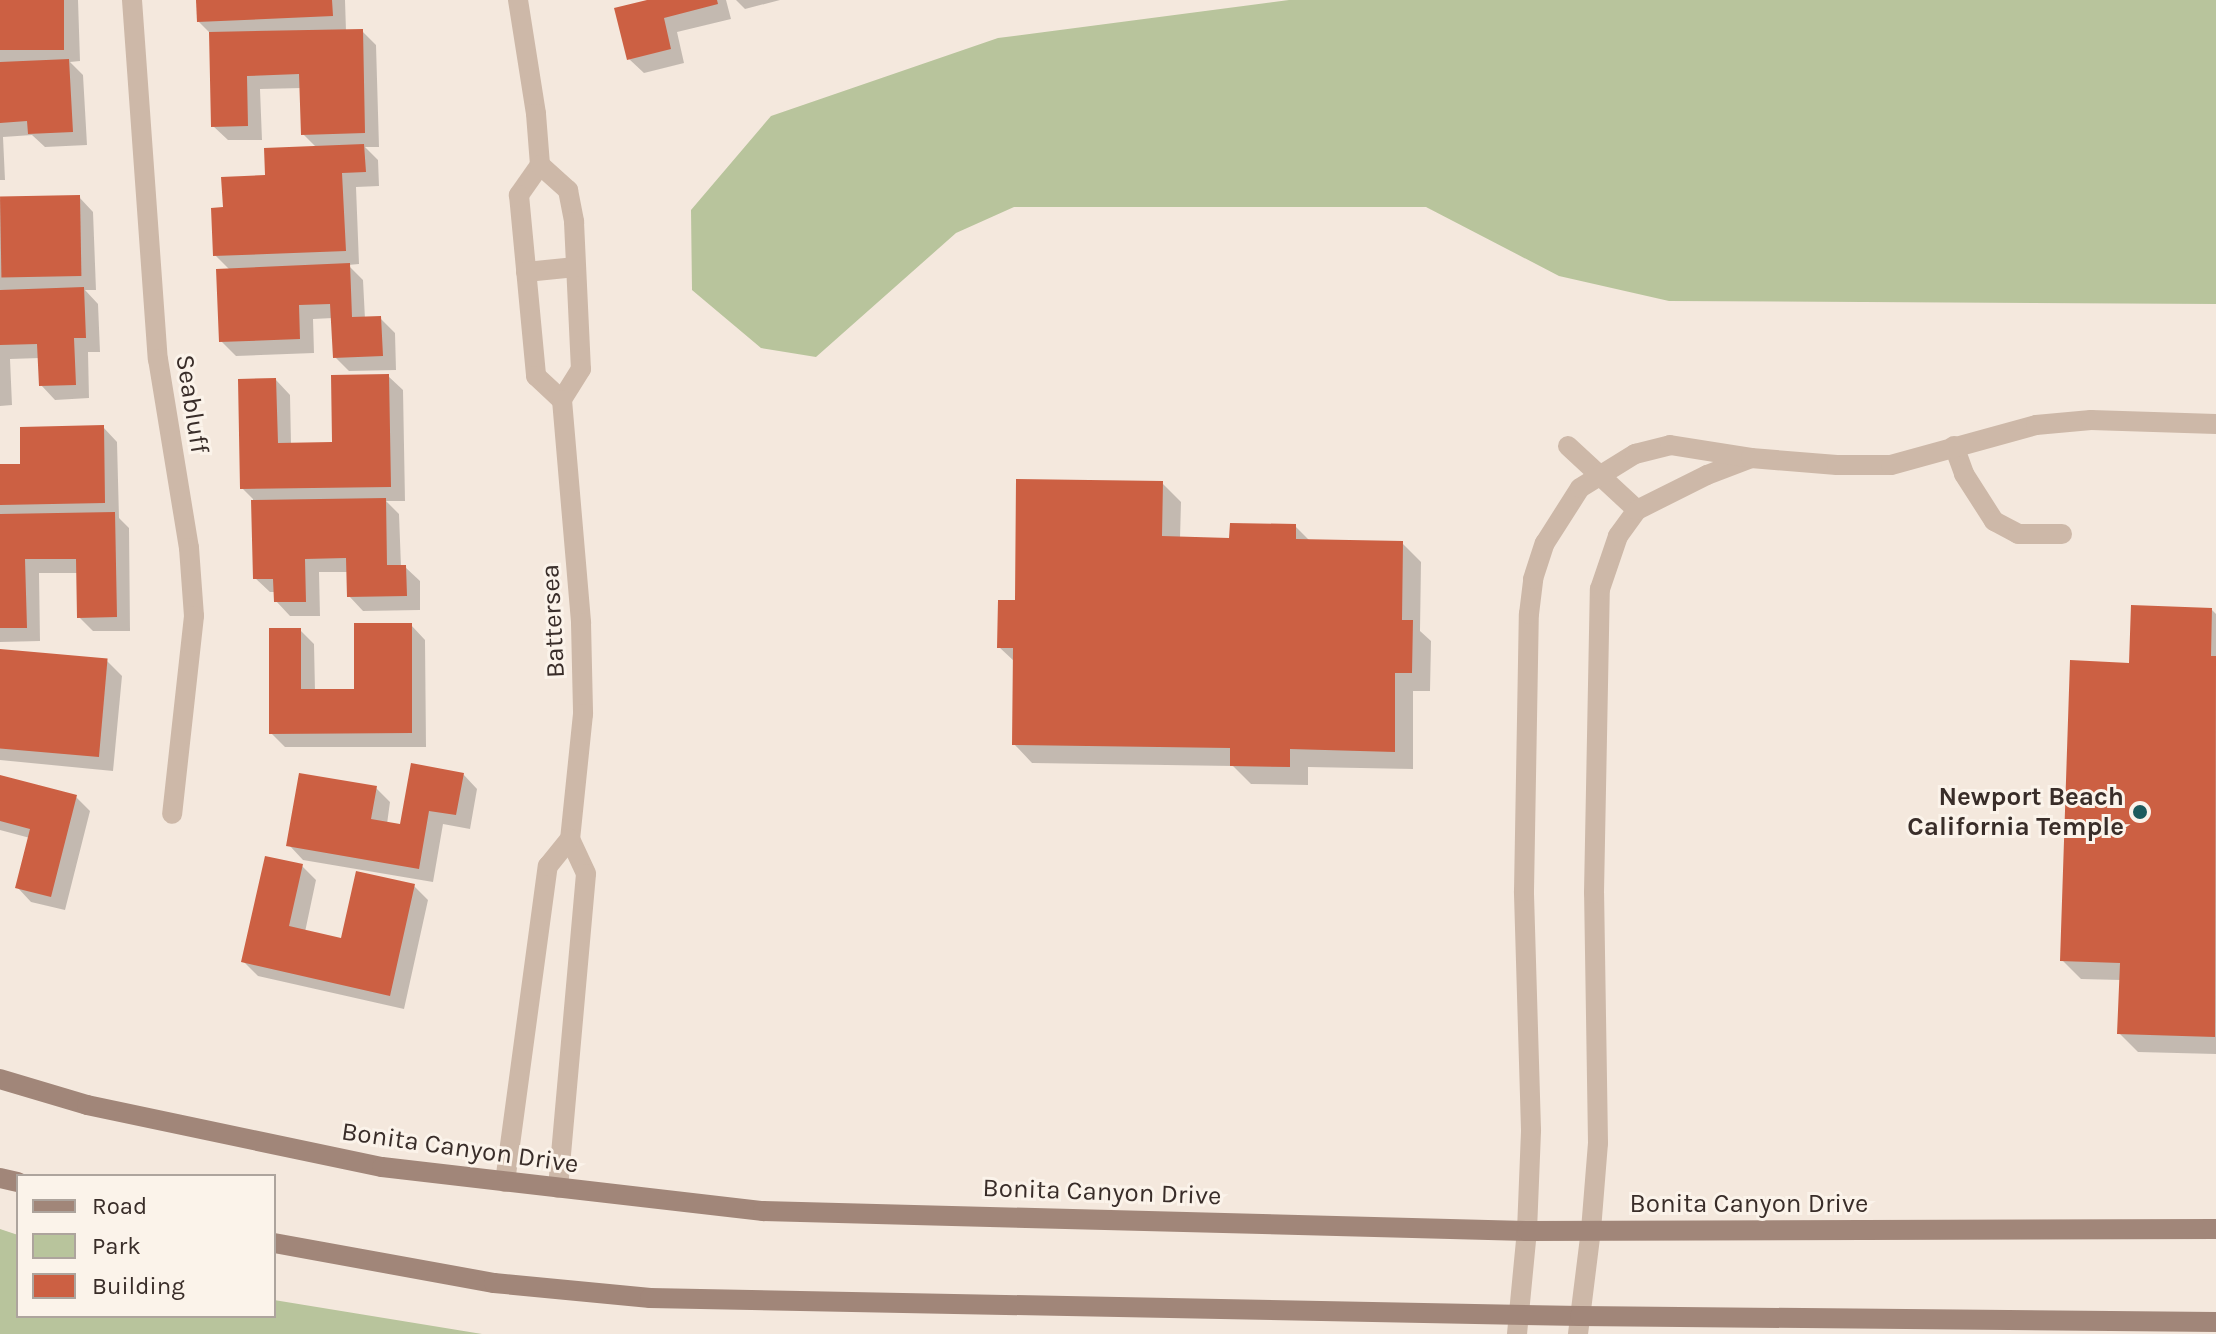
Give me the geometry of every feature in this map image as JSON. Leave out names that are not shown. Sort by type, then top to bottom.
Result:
[{"type":"main road","name":"Bonita Canyon Drive","points":[[0,1079],[87,1105],[382,1167],[763,1211],[1527,1231],[2216,1229]]},
{"type":"main road","points":[[276,1243],[494,1283],[650,1298],[1579,1325],[2216,1322]]},
{"type":"street","name":"Seabluff","points":[[132,0],[158,359],[189,548],[194,616],[172,814]]},
{"type":"street","points":[[518,0],[536,114],[540,165],[519,195],[536,376],[562,400],[581,369],[576,267],[568,190],[540,165]]},
{"type":"street","points":[[526,272],[576,267]]},
{"type":"street","name":"Battersea","points":[[558,1188],[586,874],[570,839],[583,714],[582,638],[562,400]]},
{"type":"street","points":[[1518,1324],[1527,1231],[1531,1130],[1524,891],[1529,614],[1533,579],[1545,543],[1580,488],[1635,454],[1670,445],[1751,458],[1837,465],[1891,465],[2036,425],[2091,420],[2216,424]]},
{"type":"street","points":[[1568,446],[1602,474],[1637,510]]},
{"type":"street","points":[[1954,446],[1964,474],[1994,521],[2018,534],[2062,534]]},
{"type":"street","points":[[1579,1325],[1598,1143],[1594,893],[1600,589],[1618,536],[1637,510],[1707,475],[1751,458]]},
{"type":"street","name":"Battersea","points":[[505,1182],[548,866],[570,839]]},
{"type":"green space","points":[[1289,0],[2216,0],[2216,304],[1669,301],[1559,276],[1426,207],[1014,207],[956,233],[816,357],[761,348],[692,290],[691,210],[771,116],[998,38]]},
{"type":"green space","points":[[0,1229],[16,1234],[16,1318],[276,1318],[276,1300],[482,1334],[0,1334]]},
{"type":"building","points":[[0,0],[64,0],[64,50],[0,50]]},
{"type":"building","points":[[196,0],[332,0],[333,16],[197,22]]},
{"type":"building","points":[[647,0],[717,0],[718,4],[664,18],[671,49],[627,60],[614,8]]},
{"type":"building","points":[[363,29],[365,133],[301,135],[299,74],[247,76],[248,126],[211,127],[209,32]]},
{"type":"building","points":[[69,59],[73,132],[28,134],[27,121],[0,123],[0,62]]},
{"type":"building","points":[[364,144],[366,172],[342,173],[346,251],[213,256],[211,208],[223,207],[221,177],[265,175],[264,148]]},
{"type":"building","points":[[80,195],[81,276],[1,277],[0,196]]},
{"type":"building","points":[[350,263],[352,317],[381,316],[383,356],[333,358],[330,304],[299,305],[300,339],[219,342],[216,269]]},
{"type":"building","points":[[84,287],[86,338],[74,338],[76,385],[39,386],[37,344],[0,345],[0,290]]},
{"type":"building","points":[[389,374],[391,487],[240,489],[238,379],[276,378],[278,443],[332,442],[331,375]]},
{"type":"building","points":[[104,425],[105,503],[0,505],[0,464],[20,464],[20,427]]},
{"type":"building","points":[[1016,479],[1163,481],[1162,536],[1229,538],[1230,523],[1296,524],[1296,539],[1403,541],[1402,620],[1413,620],[1412,673],[1395,673],[1395,752],[1290,749],[1290,767],[1230,766],[1230,748],[1012,745],[1013,648],[997,648],[998,600],[1015,600]]},
{"type":"building","points":[[386,498],[387,565],[406,565],[407,596],[347,597],[346,558],[305,559],[306,602],[274,602],[273,579],[253,579],[251,500]]},
{"type":"building","points":[[115,512],[117,617],[77,618],[76,559],[25,559],[27,628],[0,628],[0,514]]},
{"type":"building","name":"Newport Beach California Temple","points":[[2131,605],[2212,608],[2211,656],[2216,656],[2215,1037],[2117,1034],[2120,963],[2060,961],[2070,660],[2129,663]]},
{"type":"building","points":[[354,623],[412,623],[412,733],[269,734],[269,628],[301,628],[301,689],[354,689]]},
{"type":"building","points":[[0,649],[108,658],[99,757],[0,748]]},
{"type":"building","points":[[411,763],[464,773],[456,815],[429,811],[419,869],[286,846],[299,773],[377,786],[371,819],[400,824]]},
{"type":"building","points":[[0,775],[77,795],[51,897],[15,888],[30,829],[0,821]]},
{"type":"building","points":[[265,856],[303,864],[289,926],[341,938],[356,871],[415,884],[390,996],[241,962]]},
{"type":"place","name":"Newport Beach California Temple","points":[[2140,812]]}]
